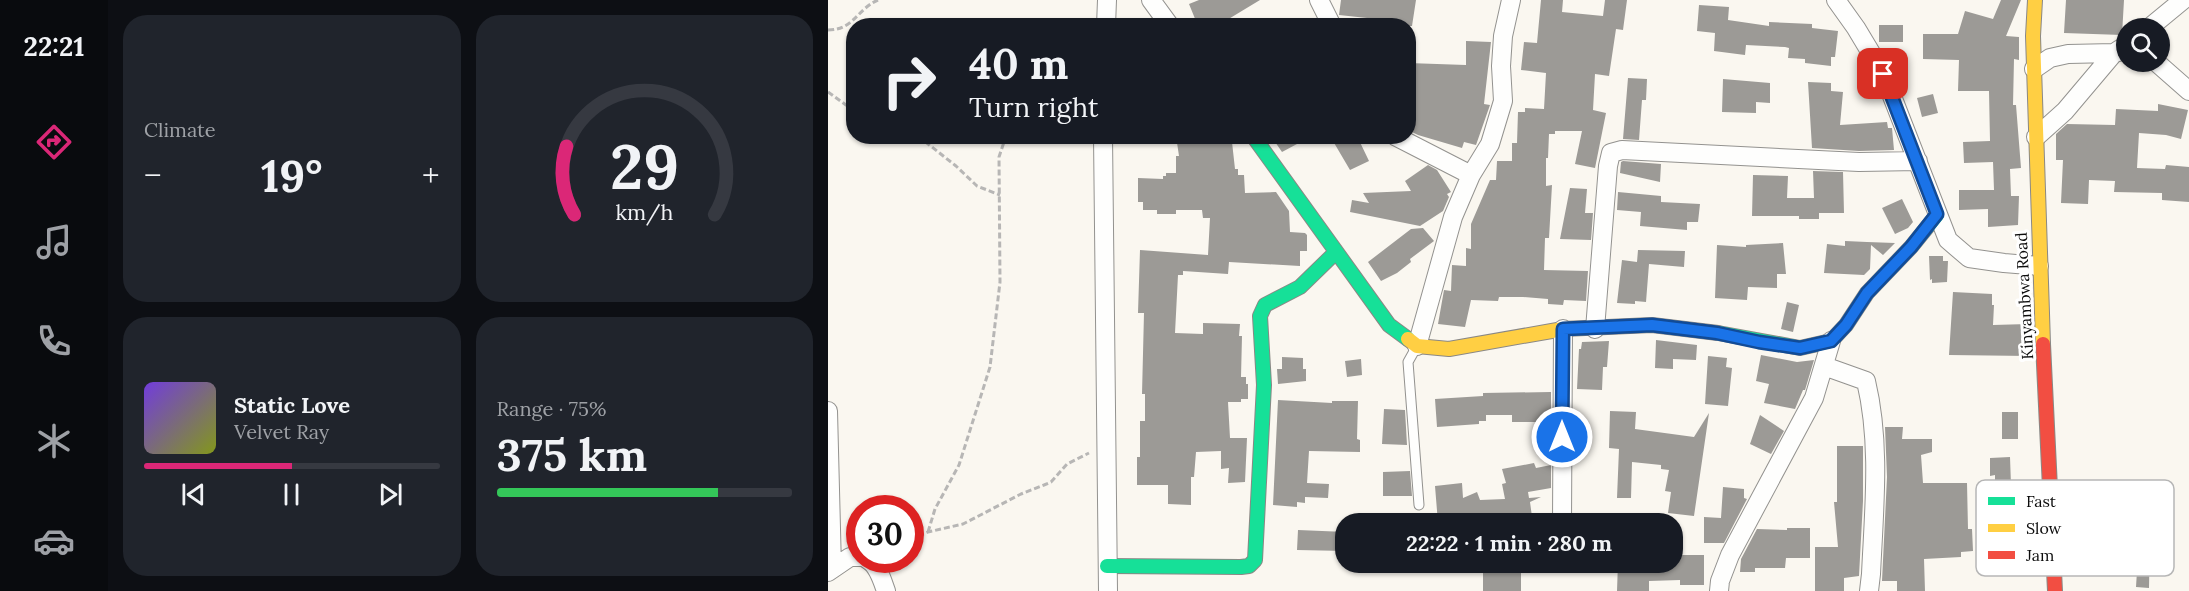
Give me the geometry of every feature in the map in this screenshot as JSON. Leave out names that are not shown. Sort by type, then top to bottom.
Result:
[{"type":"street","points":[[1106,18],[1107,0]]},
{"type":"street","points":[[1151,0],[1164,18]]},
{"type":"street","points":[[1319,0],[1328,18]]},
{"type":"street","points":[[1417,346],[1453,217],[1471,175],[1490,144],[1503,101],[1501,66],[1503,36],[1511,0]]},
{"type":"street","points":[[1836,0],[1856,28],[1883,74],[1948,240],[1969,258],[2039,266]]},
{"type":"street","name":"Kinyambwa Road","points":[[2035,0],[2034,69],[2039,266],[2050,480]]},
{"type":"street","points":[[2161,18],[2183,0]]},
{"type":"street","points":[[2034,69],[2050,58],[2116,50]]},
{"type":"street","points":[[2036,137],[2065,111],[2116,56]]},
{"type":"street","points":[[2167,72],[2189,91]]},
{"type":"street","points":[[1103,144],[1107,591]]},
{"type":"street","points":[[1259,144],[1389,325],[1417,346],[1449,350],[1563,329],[1652,325],[1717,333],[1800,348],[1831,341]]},
{"type":"street","points":[[1411,144],[1471,175]]},
{"type":"street","points":[[1595,329],[1608,166],[1611,153],[1622,150],[1859,162],[1918,161]]},
{"type":"street","points":[[1719,591],[1720,581],[1731,555],[1814,398],[1831,341],[1846,325],[1867,293],[1911,247],[1937,214]]},
{"type":"street","points":[[1107,566],[1241,567],[1249,566],[1255,560],[1264,385],[1260,316],[1265,304],[1300,287],[1336,252]]},
{"type":"street","points":[[1562,513],[1563,329]]},
{"type":"street","points":[[1824,366],[1866,381],[1872,409],[1876,458],[1869,591]]},
{"type":"street","points":[[828,411],[830,570]]},
{"type":"street","points":[[830,570],[846,560]]},
{"type":"street","points":[[878,573],[886,591]]},
{"type":"street","name":"Kinyambwa Road","points":[[2054,576],[2055,591]]},
{"type":"lane","points":[[1417,346],[1408,362],[1419,505]]},
{"type":"path","points":[[855,18],[865,7],[878,0]]},
{"type":"path","points":[[828,30],[846,27]]},
{"type":"path","points":[[828,92],[846,105]]},
{"type":"path","points":[[928,144],[977,186],[1000,195]]},
{"type":"path","points":[[928,532],[935,509],[959,465],[990,367],[1000,282],[999,157],[1003,144]]},
{"type":"path","points":[[924,534],[963,524],[1021,494],[1051,482],[1062,467],[1082,458],[1106,439]]},
{"type":"building","points":[[1199,0],[1260,0],[1230,18],[1195,18],[1189,4]]},
{"type":"building","points":[[1341,0],[1416,0],[1413,18],[1367,18],[1339,15]]},
{"type":"building","points":[[1541,0],[1563,0],[1562,12],[1603,16],[1605,0],[1627,0],[1623,30],[1616,29],[1609,76],[1595,74],[1593,110],[1606,113],[1595,168],[1575,164],[1582,131],[1555,131],[1555,134],[1549,134],[1546,186],[1552,185],[1549,238],[1545,238],[1544,270],[1588,271],[1586,301],[1564,300],[1563,305],[1548,304],[1548,299],[1523,297],[1499,297],[1498,301],[1471,300],[1465,327],[1438,324],[1444,290],[1451,291],[1452,265],[1466,266],[1466,248],[1471,249],[1471,224],[1490,180],[1496,180],[1497,161],[1512,161],[1512,143],[1517,143],[1518,112],[1525,112],[1525,108],[1544,109],[1546,73],[1521,70],[1524,42],[1537,43]]},
{"type":"building","points":[[2001,0],[2021,0],[2006,36],[2019,37],[2019,60],[2014,59],[2013,105],[2016,105],[2021,168],[2010,169],[2011,196],[2019,196],[2018,225],[1988,227],[1988,209],[1959,210],[1959,190],[1994,190],[1993,162],[1964,163],[1963,142],[1990,141],[1989,91],[1958,91],[1959,60],[1923,59],[1923,34],[1958,34],[1965,11],[1993,19]]},
{"type":"building","points":[[2066,0],[2124,0],[2123,18],[2116,18],[2116,35],[2064,33]]},
{"type":"building","points":[[1699,5],[1729,7],[1728,20],[1769,26],[1769,22],[1812,24],[1812,28],[1838,31],[1835,57],[1831,57],[1831,66],[1805,63],[1805,59],[1788,58],[1789,48],[1785,47],[1746,45],[1745,55],[1714,51],[1715,33],[1697,31]]},
{"type":"building","points":[[1879,25],[1903,25],[1903,42],[1879,42]]},
{"type":"building","points":[[1466,41],[1491,42],[1484,104],[1490,105],[1476,145],[1464,142],[1462,148],[1416,134],[1416,63],[1466,65]]},
{"type":"building","points":[[1628,78],[1647,79],[1646,100],[1642,100],[1639,140],[1623,139]]},
{"type":"building","points":[[1723,79],[1770,83],[1770,103],[1756,102],[1756,113],[1722,112]]},
{"type":"building","points":[[1808,82],[1831,83],[1831,91],[1843,92],[1840,125],[1887,122],[1888,128],[1892,128],[1894,150],[1859,151],[1812,148]]},
{"type":"building","points":[[1933,94],[1938,113],[1922,117],[1917,98]]},
{"type":"building","points":[[2158,104],[2188,110],[2181,139],[2166,135],[2139,133],[2137,168],[2165,169],[2166,165],[2189,167],[2189,202],[2162,200],[2162,193],[2114,192],[2115,181],[2089,180],[2088,204],[2061,203],[2063,160],[2056,160],[2056,134],[2067,124],[2115,125],[2116,109],[2158,111]]},
{"type":"building","points":[[1177,144],[1232,144],[1235,169],[1238,169],[1238,175],[1244,175],[1245,193],[1276,192],[1289,211],[1290,232],[1307,235],[1307,251],[1300,251],[1300,266],[1229,262],[1228,274],[1183,271],[1183,275],[1178,275],[1175,333],[1203,334],[1203,323],[1240,324],[1241,377],[1246,377],[1246,384],[1248,384],[1248,399],[1241,399],[1241,402],[1228,402],[1230,438],[1247,438],[1245,482],[1228,483],[1229,468],[1221,469],[1221,451],[1196,452],[1194,477],[1191,477],[1191,505],[1168,504],[1168,485],[1137,485],[1140,421],[1145,421],[1145,394],[1142,394],[1144,313],[1138,313],[1140,250],[1208,255],[1210,218],[1203,218],[1202,210],[1176,210],[1176,214],[1157,214],[1157,210],[1143,210],[1143,202],[1138,202],[1138,178],[1163,179],[1166,173],[1176,173],[1176,156],[1179,156]]},
{"type":"building","points":[[1276,144],[1297,144],[1282,152]]},
{"type":"building","points":[[1335,144],[1361,144],[1369,161],[1350,170]]},
{"type":"building","points":[[1623,161],[1661,164],[1660,182],[1620,173]]},
{"type":"building","points":[[1428,165],[1437,170],[1451,192],[1447,194],[1449,197],[1443,211],[1420,226],[1350,212],[1352,200],[1369,203],[1363,193],[1411,191],[1405,181]]},
{"type":"building","points":[[1813,171],[1843,172],[1844,213],[1819,213],[1819,219],[1799,219],[1799,216],[1752,216],[1753,175],[1788,176],[1787,198],[1814,198]]},
{"type":"building","points":[[1570,188],[1587,189],[1585,213],[1593,213],[1591,240],[1560,239]]},
{"type":"building","points":[[1618,192],[1661,196],[1661,202],[1700,204],[1698,222],[1687,222],[1687,230],[1640,226],[1641,212],[1617,210]]},
{"type":"building","points":[[1902,199],[1913,222],[1908,228],[1895,234],[1882,208]]},
{"type":"building","points":[[1423,228],[1434,241],[1410,259],[1411,262],[1397,273],[1381,281],[1368,262],[1411,229]]},
{"type":"building","points":[[1845,241],[1895,243],[1883,255],[1871,245],[1870,269],[1864,275],[1824,273],[1827,244],[1845,246]]},
{"type":"building","points":[[1783,243],[1786,274],[1777,274],[1777,288],[1748,287],[1747,300],[1715,298],[1717,245],[1746,247],[1746,245]]},
{"type":"building","points":[[1638,250],[1685,251],[1684,267],[1649,264],[1646,302],[1617,303],[1622,260],[1637,262]]},
{"type":"building","points":[[1929,256],[1943,256],[1943,261],[1948,261],[1947,282],[1932,283]]},
{"type":"building","points":[[1953,292],[1992,294],[1993,325],[2028,324],[2029,356],[1949,355]]},
{"type":"building","points":[[1787,302],[1799,305],[1793,332],[1781,329]]},
{"type":"building","points":[[1656,340],[1697,345],[1696,360],[1673,359],[1673,369],[1655,368]]},
{"type":"building","points":[[1609,341],[1607,367],[1603,367],[1602,390],[1577,389],[1579,349],[1581,349],[1582,342]]},
{"type":"building","points":[[1761,355],[1797,362],[1814,360],[1805,390],[1795,409],[1764,403],[1769,384],[1756,381]]},
{"type":"building","points":[[1708,356],[1727,358],[1726,367],[1732,368],[1728,406],[1705,404]]},
{"type":"building","points":[[1282,357],[1303,358],[1306,381],[1278,384],[1277,369],[1282,369]]},
{"type":"building","points":[[1361,359],[1362,375],[1347,377],[1345,361]]},
{"type":"building","points":[[1551,392],[1551,417],[1546,418],[1547,422],[1512,422],[1512,415],[1486,415],[1486,421],[1479,421],[1479,424],[1437,427],[1435,399],[1483,396],[1483,393]]},
{"type":"building","points":[[1278,400],[1332,403],[1332,401],[1358,401],[1357,439],[1360,440],[1360,452],[1309,451],[1307,483],[1329,484],[1328,498],[1305,497],[1305,503],[1297,502],[1297,507],[1273,505]]},
{"type":"building","points":[[1384,409],[1405,410],[1407,445],[1382,444]]},
{"type":"building","points":[[1610,411],[1636,412],[1635,429],[1694,437],[1709,413],[1694,516],[1668,513],[1671,492],[1665,491],[1669,470],[1661,469],[1661,465],[1632,462],[1631,498],[1617,498],[1619,449],[1609,448]]},
{"type":"building","points":[[2002,412],[2018,412],[2018,439],[2002,439]]},
{"type":"building","points":[[1760,415],[1784,431],[1771,454],[1750,444]]},
{"type":"building","points":[[1885,427],[1903,427],[1902,439],[1932,439],[1932,452],[1921,455],[1923,483],[1967,483],[1968,529],[1972,529],[1973,551],[1961,552],[1961,557],[1924,559],[1925,591],[1897,591],[1897,581],[1882,581],[1887,477]]},
{"type":"building","points":[[1837,446],[1863,446],[1859,576],[1844,578],[1844,591],[1815,591],[1815,547],[1838,547],[1834,502],[1837,502]]},
{"type":"building","points":[[2010,457],[2011,480],[1995,480],[1995,475],[1990,476],[1990,458]]},
{"type":"building","points":[[1534,463],[1536,468],[1551,465],[1551,488],[1528,492],[1529,498],[1541,497],[1530,502],[1532,513],[1437,513],[1435,486],[1462,483],[1463,498],[1477,492],[1480,500],[1505,499],[1502,484],[1506,483],[1502,469]]},
{"type":"building","points":[[1410,471],[1412,496],[1383,496],[1383,472]]},
{"type":"building","points":[[1723,487],[1744,489],[1744,498],[1747,499],[1724,543],[1704,543],[1704,517],[1721,518]]},
{"type":"building","points":[[1787,528],[1810,528],[1810,558],[1786,558],[1785,568],[1755,568],[1755,572],[1740,572],[1741,559],[1757,529],[1787,530]]},
{"type":"building","points":[[1298,530],[1335,532],[1335,551],[1297,550]]},
{"type":"building","points":[[1683,555],[1704,555],[1704,585],[1680,585],[1680,580],[1649,581],[1649,591],[1617,591],[1618,573],[1683,573]]},
{"type":"building","points":[[1483,573],[1521,573],[1521,591],[1483,591]]},
{"type":"building","points":[[2137,576],[2149,576],[2149,588],[2136,587]]},
{"type":"traffic: fast","points":[[1259,144],[1389,325],[1408,339]]},
{"type":"traffic: fast","points":[[1718,333],[1800,348],[1831,341],[1846,325],[1867,293],[1911,247],[1937,215]]},
{"type":"traffic: fast","points":[[1107,566],[1241,567],[1249,566],[1255,560],[1264,385],[1260,316],[1265,305],[1300,287],[1336,252]]},
{"type":"traffic: slow","points":[[2035,0],[2033,36],[2043,344]]},
{"type":"traffic: slow","points":[[1408,339],[1417,346],[1449,349],[1563,329],[1652,325],[1718,333]]},
{"type":"traffic: jam","points":[[2043,344],[2050,480]]},
{"type":"traffic: jam","points":[[2054,576],[2055,591]]},
{"type":"route","points":[[1562,437],[1563,329],[1652,325],[1717,333],[1800,348],[1831,341],[1846,325],[1867,293],[1911,247],[1937,214],[1883,74]]}]
